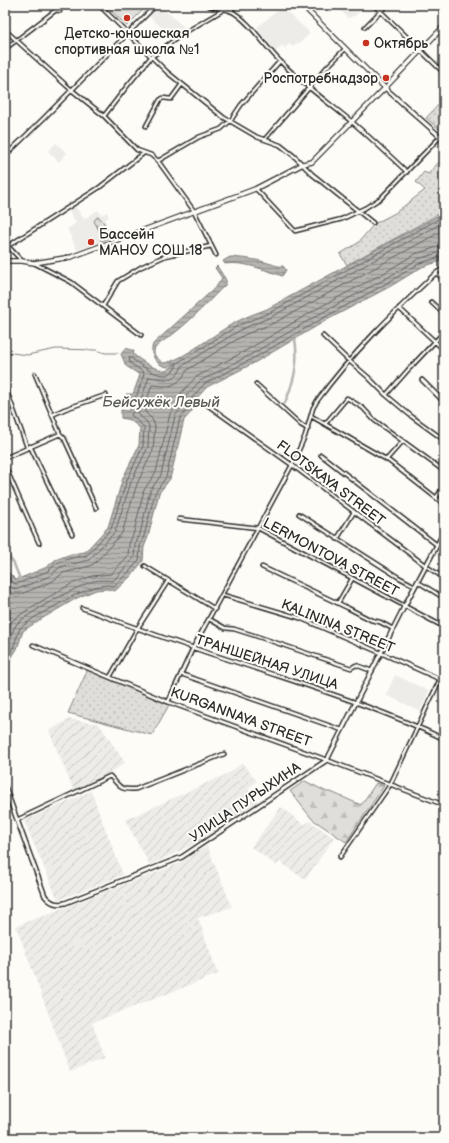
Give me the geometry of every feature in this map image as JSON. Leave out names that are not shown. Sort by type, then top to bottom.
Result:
[{"type":"main road","points":[[302,5],[385,88]]},
{"type":"main road","points":[[5,261],[34,263],[71,257],[256,188],[303,164],[312,162],[444,26]]},
{"type":"street","points":[[99,5],[151,57],[223,117],[231,120],[257,137],[280,145],[303,164],[312,174],[372,223]]},
{"type":"street","points":[[5,156],[156,5]]},
{"type":"street","points":[[207,5],[230,11],[256,33],[280,61],[309,88],[352,122],[407,172]]},
{"type":"street","points":[[230,11],[236,5]]},
{"type":"street","points":[[374,5],[444,73]]},
{"type":"street","points":[[365,27],[386,5]]},
{"type":"street","points":[[5,50],[56,10],[60,11]]},
{"type":"street","points":[[104,116],[151,57],[184,33],[224,10]]},
{"type":"street","points":[[5,30],[72,90],[104,116],[138,150],[151,155],[158,161],[194,211],[216,255]]},
{"type":"street","points":[[265,139],[345,49]]},
{"type":"street","points":[[158,161],[199,137],[221,129],[231,120],[241,105],[280,61]]},
{"type":"street","points":[[146,126],[160,100],[163,98],[171,99],[182,84]]},
{"type":"street","points":[[256,188],[295,231],[342,219],[381,198],[443,139],[385,88]]},
{"type":"street","points":[[5,251],[8,246],[100,187],[144,153]]},
{"type":"street","points":[[5,243],[22,261]]},
{"type":"street","points":[[103,306],[118,281],[141,267],[165,256],[211,246]]},
{"type":"street","points":[[34,263],[70,282],[141,335]]},
{"type":"street","points":[[168,702],[193,648],[292,465],[308,429],[317,400],[349,360],[373,334],[436,273],[444,268]]},
{"type":"street","points":[[436,273],[444,280]]},
{"type":"street","points":[[431,302],[444,314]]},
{"type":"street","points":[[399,308],[444,350]]},
{"type":"street","points":[[386,395],[444,332]]},
{"type":"street","points":[[323,336],[347,359],[368,376],[386,395],[411,416],[444,440]]},
{"type":"street","points":[[35,374],[52,415],[96,508]]},
{"type":"street","points":[[422,380],[432,388],[444,402],[442,405],[444,408]]},
{"type":"street","points":[[256,384],[292,417],[308,429]]},
{"type":"street","points":[[5,386],[29,447],[72,534]]},
{"type":"street","points":[[52,415],[106,395]]},
{"type":"street","points":[[325,424],[347,398],[444,471]]},
{"type":"street","name":"FLOTSKAYA STREET","points":[[206,404],[292,465],[444,578]]},
{"type":"street","points":[[311,416],[386,460],[444,504]]},
{"type":"street","points":[[5,457],[61,434]]},
{"type":"street","points":[[386,460],[403,441]]},
{"type":"street","points":[[321,455],[444,548]]},
{"type":"street","points":[[5,466],[39,542]]},
{"type":"street","points":[[436,498],[444,486]]},
{"type":"street","points":[[337,539],[354,512]]},
{"type":"street","points":[[299,514],[337,539],[415,586]]},
{"type":"street","name":"LERMONTOVA STREET","points":[[179,519],[258,528],[444,627]]},
{"type":"street","name":"УЛИЦА ПУРЫХИНА","points":[[5,786],[45,896],[53,903],[59,905],[182,857],[327,760],[404,607],[444,532]]},
{"type":"street","points":[[5,540],[8,546]]},
{"type":"street","points":[[145,566],[215,609]]},
{"type":"street","points":[[262,567],[371,620],[380,622],[393,629]]},
{"type":"street","points":[[338,603],[352,579]]},
{"type":"street","points":[[110,677],[137,629],[168,581]]},
{"type":"street","points":[[418,582],[444,598]]},
{"type":"street","name":"KALININA STREET","points":[[223,595],[300,618],[444,681]]},
{"type":"street","name":"ТРАНШЕЙНАЯ УЛИЦА","points":[[82,608],[137,629],[356,702],[418,726],[444,739]]},
{"type":"street","points":[[209,619],[225,628],[234,629],[253,635],[351,668],[356,665],[372,671]]},
{"type":"street","name":"KURGANNAYA STREET","points":[[33,645],[168,702],[327,760],[444,805]]},
{"type":"street","points":[[340,857],[390,784],[444,671]]},
{"type":"street","points":[[181,674],[342,730]]},
{"type":"street","points":[[17,820],[110,776],[120,788],[136,789],[224,754]]},
{"type":"shaded area","points":[[335,5],[371,5],[368,8],[363,8],[356,15],[348,18]]},
{"type":"shaded area","points":[[160,6],[186,29],[173,37],[155,22],[149,16]]},
{"type":"shaded area","points":[[282,7],[310,33],[300,43],[296,43],[293,47],[289,44],[285,48],[282,45],[274,53],[257,27]]},
{"type":"shaded area","points":[[56,143],[67,153],[59,162],[48,151]]},
{"type":"shaded area","points":[[75,206],[84,219],[98,210],[101,215],[107,212],[109,216],[105,220],[111,239],[77,250],[67,229],[76,223],[68,210]]},
{"type":"shaded area","points":[[395,675],[429,691],[420,711],[386,695]]},
{"type":"shaded area","points":[[69,719],[99,724],[125,763],[101,779],[74,791],[49,731]]},
{"type":"shaded area","points":[[242,763],[257,781],[248,789],[259,803],[205,839],[150,865],[125,820],[231,772]]},
{"type":"shaded area","points":[[91,791],[123,875],[58,900],[24,821]]},
{"type":"shaded area","points":[[281,807],[304,825],[310,821],[334,838],[305,880],[280,862],[276,865],[251,847]]},
{"type":"shaded area","points":[[207,846],[232,907],[198,918],[218,974],[92,1023],[105,1058],[70,1072],[16,926],[178,864]]},
{"type":"green space","name":"Детско-юношеская спортивная школа №1","points":[[105,5],[148,5],[127,26]]},
{"type":"green space","points":[[444,99],[444,133],[426,118]]},
{"type":"green space","points":[[442,159],[444,161],[444,210],[347,265],[340,254],[358,243],[374,224],[395,213],[425,190],[416,182],[424,172],[428,174]]},
{"type":"green space","points":[[97,217],[103,221],[107,234],[109,233],[111,237],[101,241],[100,237],[102,236],[94,221]]},
{"type":"green space","points":[[88,669],[169,705],[152,735],[68,713]]},
{"type":"green space","points":[[305,781],[327,792],[331,792],[361,805],[376,783],[384,786],[346,842],[312,819],[290,791]]},
{"type":"water","name":"Бейсужёк Левый","points":[[444,212],[444,260],[422,267],[254,363],[207,387],[194,401],[192,411],[184,420],[170,479],[159,493],[144,547],[143,561],[132,575],[115,591],[107,589],[96,590],[77,598],[23,631],[17,649],[5,668],[5,569],[16,580],[47,567],[55,560],[71,554],[85,552],[108,527],[123,478],[139,445],[140,428],[130,420],[121,418],[121,410],[129,411],[131,407],[126,394],[133,394],[140,375],[126,366],[121,354],[126,348],[134,351],[133,354],[144,362],[161,370],[166,371],[177,363],[167,367],[160,364],[154,358],[152,352],[153,344],[216,287],[222,278],[215,268],[217,266],[226,280],[226,284],[186,323],[155,349],[155,355],[163,363],[179,358],[230,325],[267,309]]},
{"type":"water","points":[[230,257],[283,266],[286,270],[282,276],[246,265],[232,263],[225,264],[223,261]]},
{"type":"waterway","points":[[285,403],[295,372],[295,339]]},
{"type":"waterway","points":[[5,352],[27,355],[56,349],[96,350],[105,353],[118,353]]},
{"type":"waterway","points":[[5,551],[14,564],[20,579]]},
{"type":"place","name":"Детско-юношеская спортивная школа №1","points":[[127,18]]},
{"type":"place","name":"Октябрь","points":[[366,43]]},
{"type":"place","name":"Роспотребнадзор","points":[[386,78]]},
{"type":"place","name":"Бассейн МАНОУ СОШ 18","points":[[91,242]]}]
